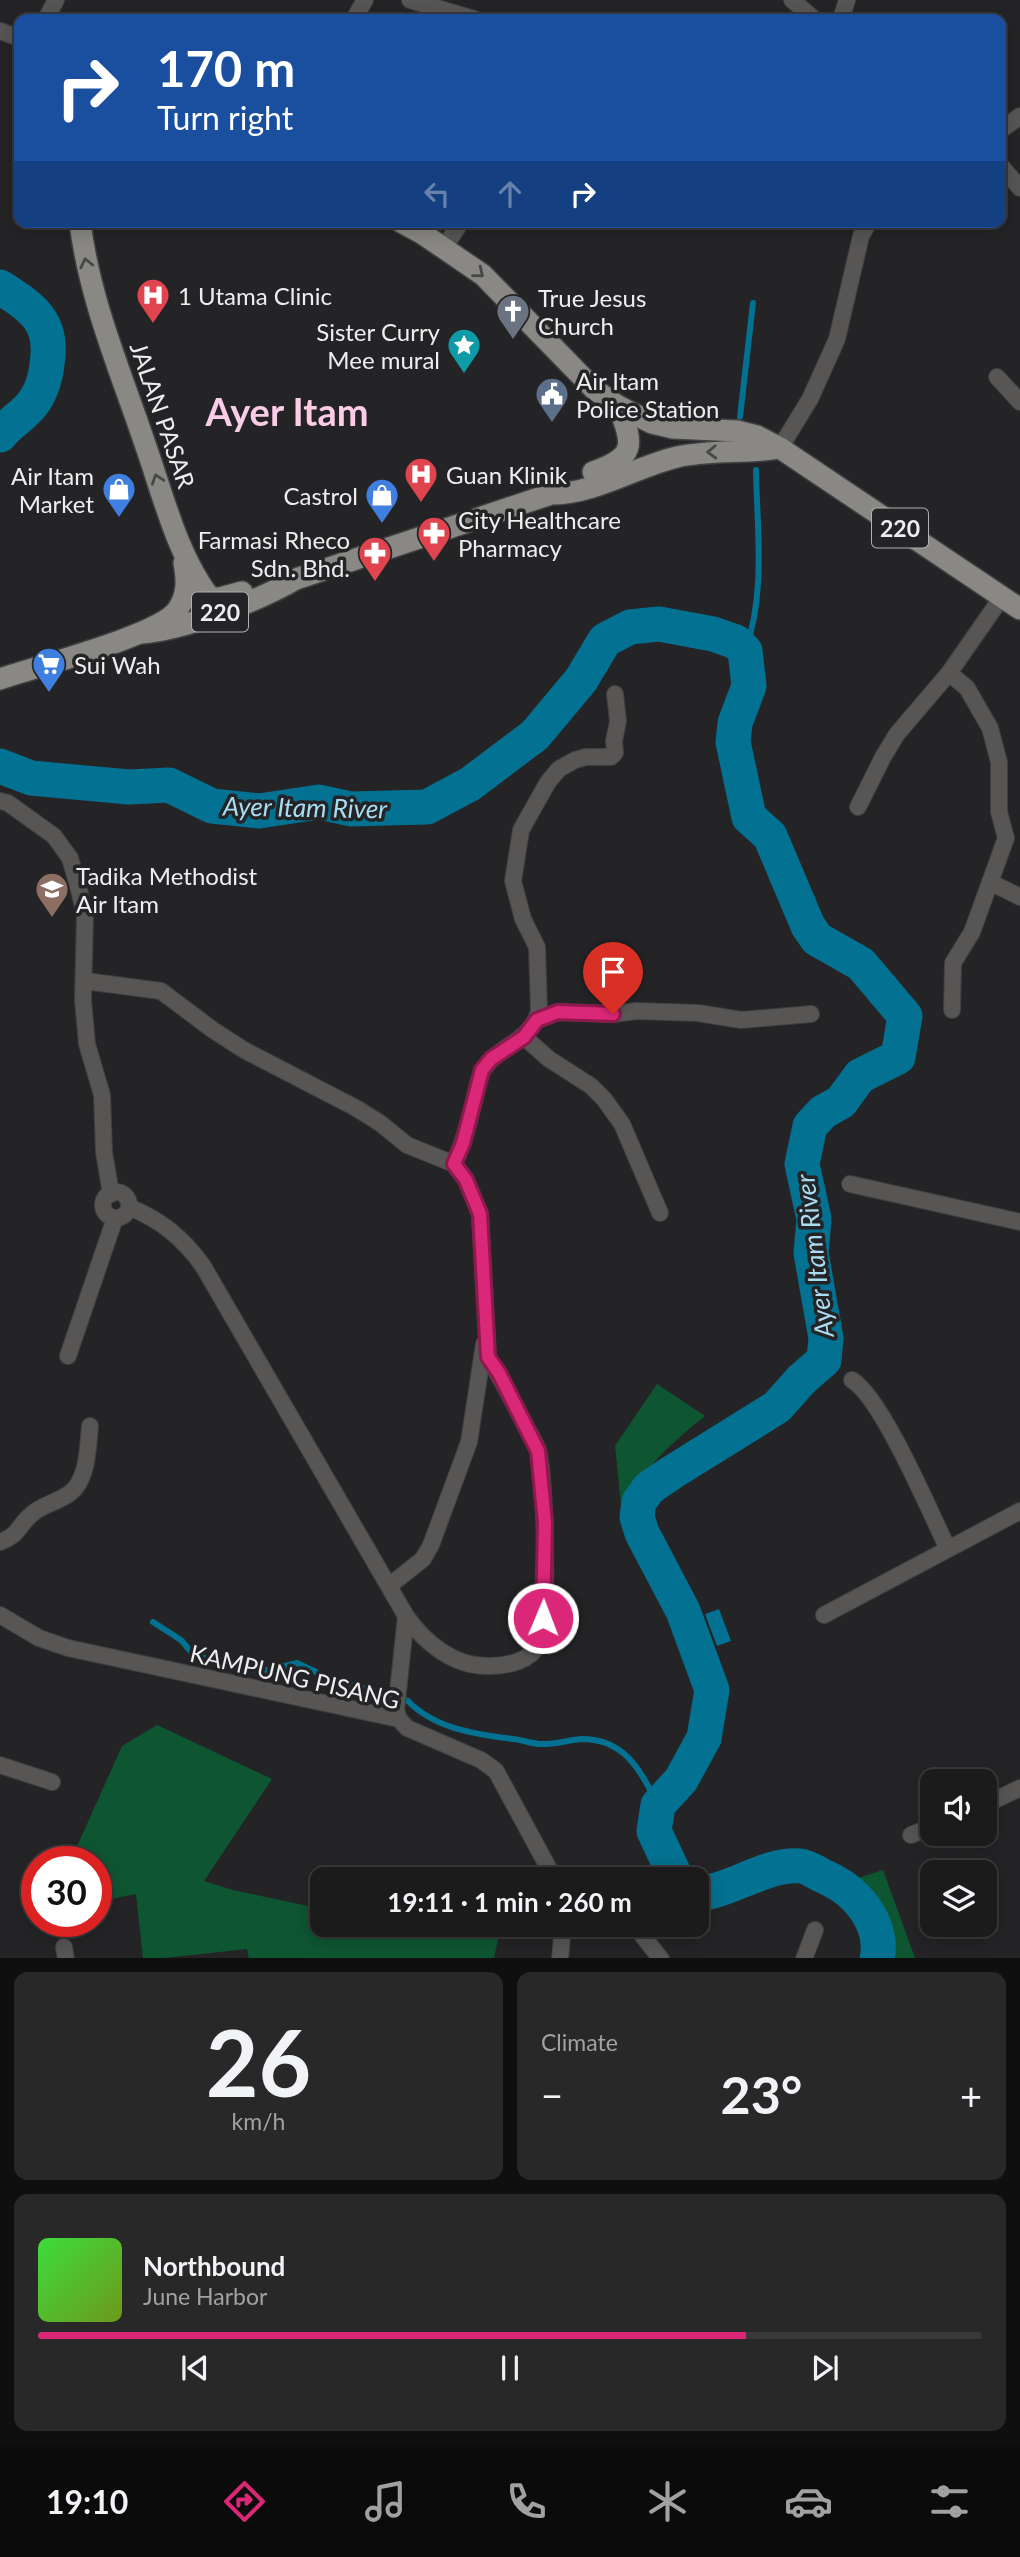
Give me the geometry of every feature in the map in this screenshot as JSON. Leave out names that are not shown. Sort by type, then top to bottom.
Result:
[{"type":"main road","name":"JALAN PASAR","points":[[81,228],[85,259],[102,318],[180,543],[196,579],[210,598],[220,598],[269,583],[296,579]]},
{"type":"main road","points":[[411,228],[483,275],[593,389],[618,406],[652,423],[673,428],[737,431],[757,436],[780,448]]},
{"type":"main road","points":[[551,494],[566,482],[621,460],[628,447],[628,431],[618,406]]},
{"type":"main road","name":"220","points":[[0,678],[141,633],[162,632],[273,593],[296,579],[551,494],[571,494],[673,458],[705,451],[750,453],[780,448],[1020,609]]},
{"type":"main road","name":"JALAN PASAR","points":[[141,633],[170,618],[178,609],[187,588],[180,543]]},
{"type":"street","points":[[410,0],[457,14]]},
{"type":"street","points":[[792,0],[808,14]]},
{"type":"street","points":[[1006,172],[1020,188]]},
{"type":"street","points":[[444,248],[457,228]]},
{"type":"street","points":[[780,448],[810,399],[837,339],[863,228]]},
{"type":"street","points":[[997,377],[1020,402]]},
{"type":"street","points":[[858,807],[897,734],[948,673],[1002,597]]},
{"type":"street","points":[[948,673],[967,688],[990,728],[999,762],[999,812],[1006,838],[972,932],[953,963],[952,1010]]},
{"type":"street","points":[[454,1164],[463,1143],[482,1070],[491,1059],[524,1037],[537,1020],[539,1012],[537,947],[523,919],[513,881],[521,830],[548,782],[559,769],[575,760],[611,757],[615,753],[614,741],[618,721],[615,694]]},
{"type":"street","points":[[0,801],[29,817],[54,836],[70,858],[85,915],[83,1000],[87,1044],[102,1095],[104,1152],[111,1194]]},
{"type":"street","points":[[990,881],[1020,897]]},
{"type":"street","points":[[85,981],[161,991],[212,1030],[244,1050],[356,1108],[407,1145],[454,1164],[466,1180],[480,1214],[488,1357],[499,1373],[538,1451],[545,1523],[543,1631],[536,1649],[520,1661],[481,1667],[457,1660],[419,1634],[203,1266],[184,1240],[148,1215],[129,1207]]},
{"type":"street","points":[[537,1020],[558,1012],[698,1013],[741,1020],[811,1014]]},
{"type":"street","points":[[524,1037],[549,1059],[591,1086],[604,1099],[622,1124],[660,1213]]},
{"type":"street","points":[[850,1184],[1020,1222]]},
{"type":"street","points":[[118,1192],[125,1195],[129,1207],[125,1215],[115,1218],[109,1216],[104,1209],[104,1200],[111,1194],[118,1192]]},
{"type":"street","points":[[68,1356],[115,1218]]},
{"type":"street","points":[[389,1586],[423,1559],[436,1531],[469,1442],[485,1335]]},
{"type":"street","points":[[852,1380],[863,1387],[891,1433],[948,1549]]},
{"type":"street","points":[[0,1542],[19,1532],[30,1515],[71,1493],[79,1483],[85,1464],[90,1426]]},
{"type":"street","points":[[824,1615],[1020,1511]]},
{"type":"street","name":"KAMPUNG PISANG","points":[[0,1615],[39,1638],[68,1648],[398,1704],[407,1728],[481,1760],[496,1771],[548,1867]]},
{"type":"street","points":[[398,1704],[406,1616]]},
{"type":"street","points":[[0,1765],[52,1782]]},
{"type":"street","points":[[997,1799],[1020,1788]]},
{"type":"street","points":[[997,1803],[1020,1805]]},
{"type":"street","points":[[911,1835],[920,1831]]},
{"type":"street","points":[[804,1958],[815,1930]]},
{"type":"street","points":[[560,1958],[562,1937]]},
{"type":"street","points":[[644,1937],[661,1958]]},
{"type":"green space","points":[[657,1384],[705,1416],[659,1457],[621,1505],[615,1446]]},
{"type":"green space","points":[[157,1725],[272,1779],[204,1881],[310,1906],[310,1937],[498,1937],[494,1958],[249,1958],[247,1949],[143,1958],[136,1894],[112,1899],[112,1846],[77,1846],[122,1746]]},
{"type":"green space","points":[[883,1870],[915,1958],[886,1958],[883,1924],[852,1880]]},
{"type":"water","points":[[719,1609],[731,1641],[717,1646],[705,1614]]},
{"type":"waterway","name":"Ayer Itam River","points":[[0,287],[22,302],[38,318],[44,327],[48,349],[45,378],[32,405],[0,435]]},
{"type":"waterway","points":[[740,417],[753,303]]},
{"type":"waterway","points":[[745,651],[752,629],[758,585],[756,470]]},
{"type":"waterway","name":"Ayer Itam River","points":[[0,766],[31,778],[129,787],[169,785],[212,806],[259,811],[319,802],[351,809],[427,807],[470,784],[535,735],[581,680],[605,640],[630,627],[659,624],[713,634],[736,642],[745,651],[749,686],[735,723],[733,742],[749,817],[770,836],[808,926],[817,939],[861,964],[905,1016],[898,1057],[860,1076],[841,1102],[823,1112],[810,1126],[802,1164],[814,1219],[811,1253],[826,1338],[824,1360],[802,1379],[777,1407],[649,1488],[639,1502],[637,1517],[642,1533],[683,1611],[712,1690],[704,1738],[681,1780],[658,1805],[654,1831],[671,1867]]},
{"type":"waterway","points":[[153,1622],[181,1640],[193,1654],[236,1669],[269,1670],[297,1663],[333,1680],[408,1701],[431,1718],[457,1729],[539,1744],[597,1740],[621,1751],[630,1760],[658,1805]]},
{"type":"waterway","name":"Ayer Itam River","points":[[709,1892],[775,1868],[806,1867],[840,1885],[862,1905],[877,1935],[877,1958]]},
{"type":"place","name":"1 Utama Clinic","points":[[153,325]]},
{"type":"place","name":"True Jesus Church","points":[[513,341]]},
{"type":"place","name":"Sister Curry Mee mural","points":[[464,375]]},
{"type":"place","name":"Air Itam Police Station","points":[[552,424]]},
{"type":"place","name":"Guan Klinik","points":[[421,504]]},
{"type":"place","name":"Air Itam Market","points":[[119,519]]},
{"type":"place","name":"Castrol","points":[[382,525]]},
{"type":"place","name":"City Healthcare Pharmacy","points":[[434,563]]},
{"type":"place","name":"Farmasi Rheco Sdn. Bhd.","points":[[375,583]]},
{"type":"place","name":"Sui Wah","points":[[49,694]]},
{"type":"place","name":"Tadika Methodist Air Itam","points":[[52,919]]},
{"type":"district","name":"Ayer Itam","points":[[287,411]]},
{"type":"route","points":[[543,1618],[545,1523],[538,1451],[499,1373],[488,1357],[480,1214],[466,1180],[454,1164],[463,1143],[482,1070],[491,1059],[524,1037],[537,1020],[550,1014],[613,1014]]}]
